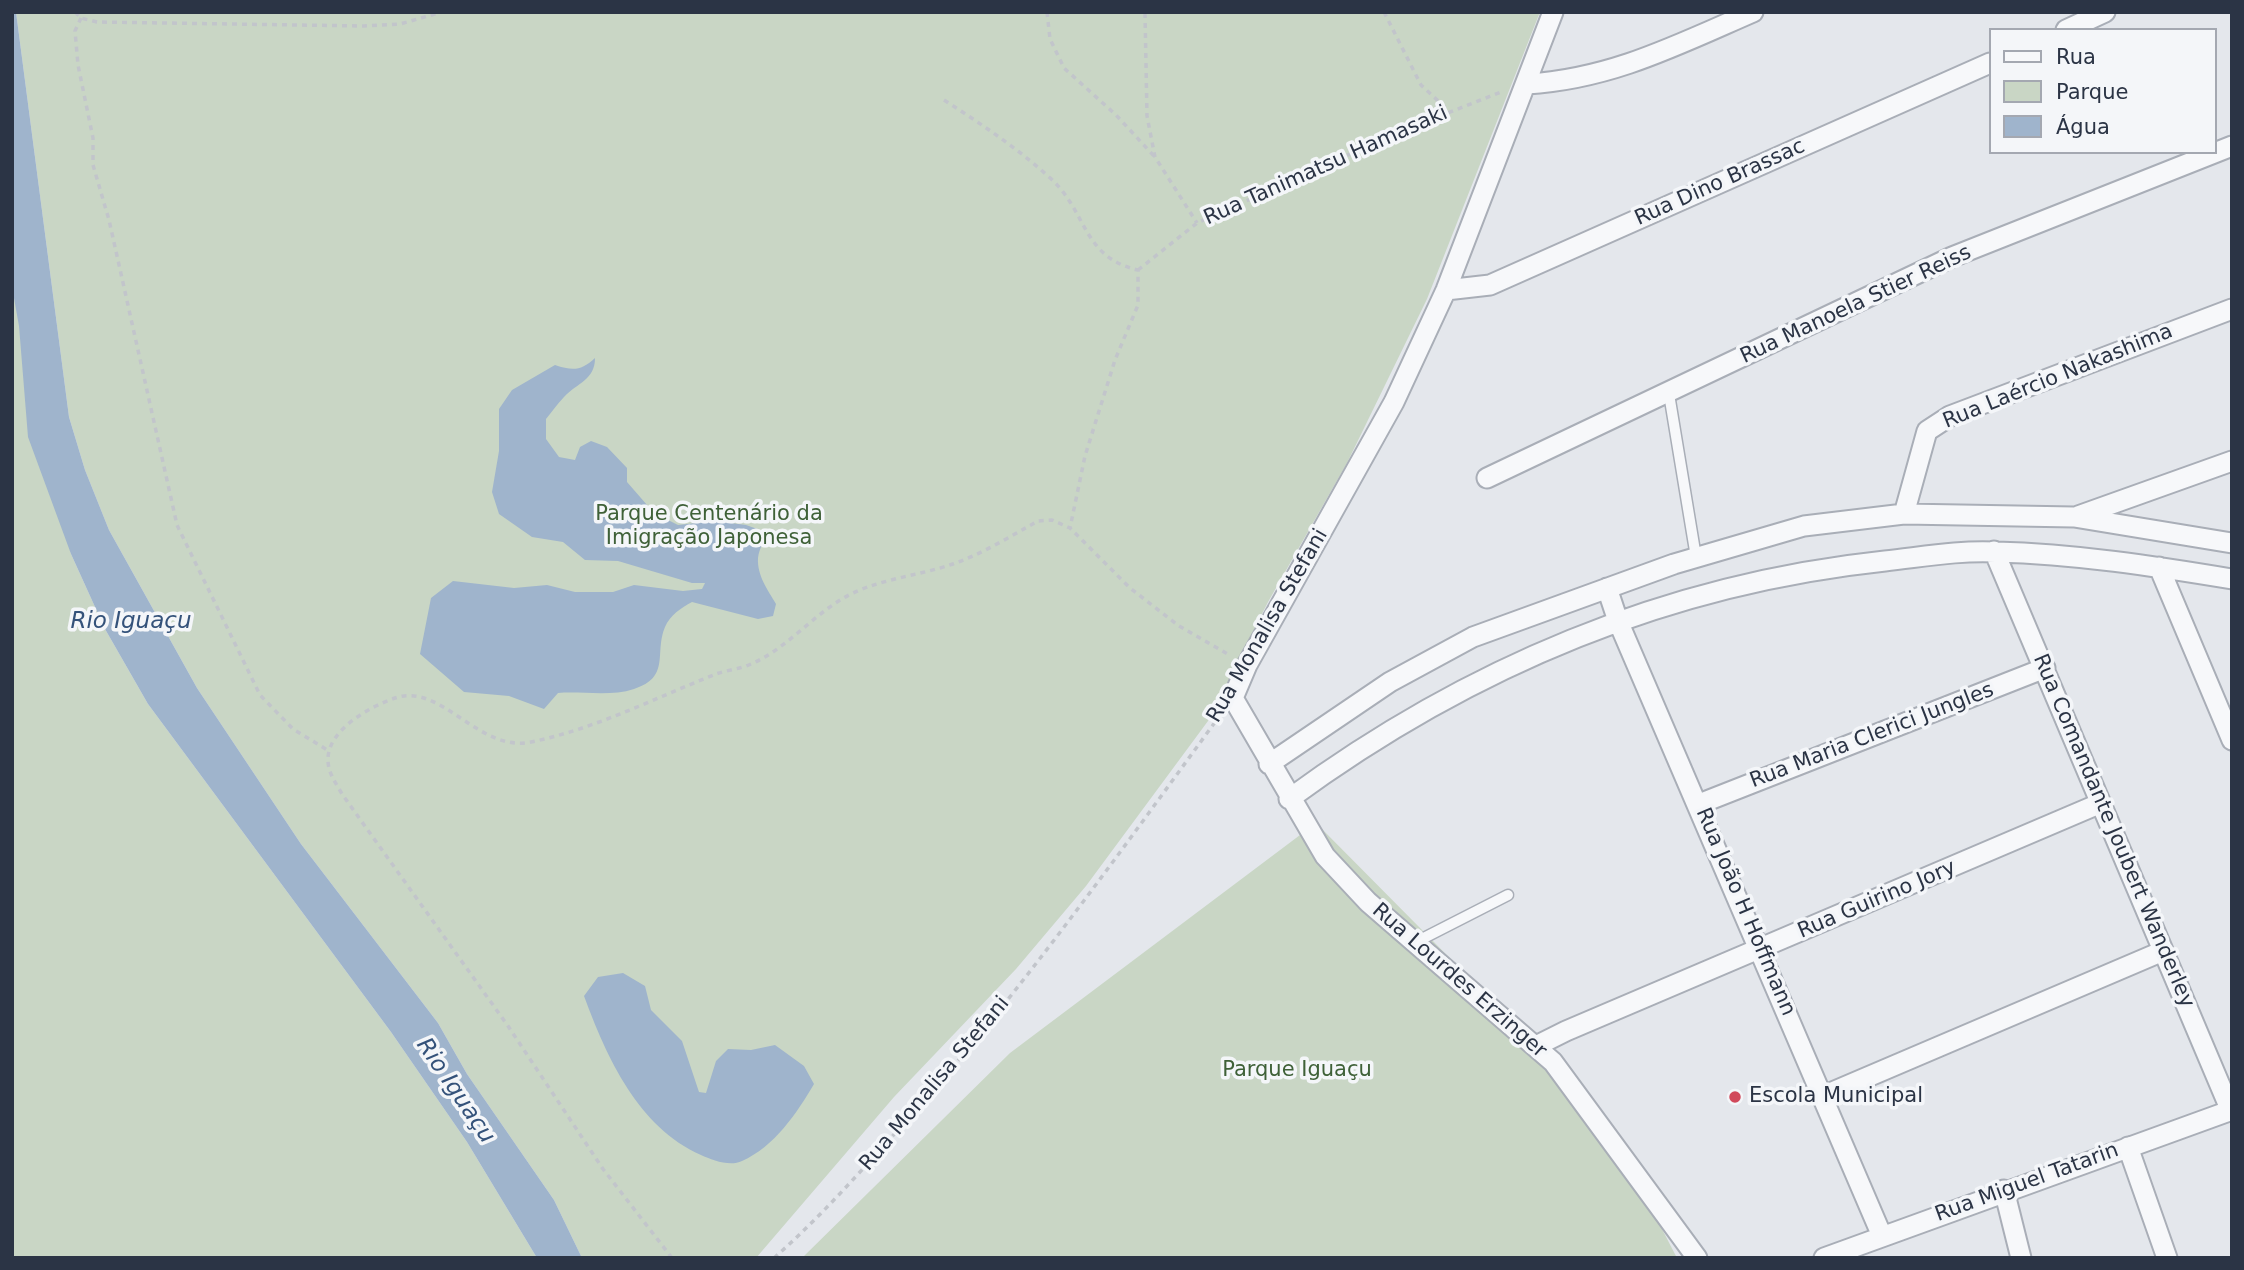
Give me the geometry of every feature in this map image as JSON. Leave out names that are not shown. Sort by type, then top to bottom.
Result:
[{"type":"street","name":"Rua Monalisa Stefani","points":[[1233,698],[1247,665],[1394,402],[1446,290],[1553,12]]},
{"type":"street","points":[[1527,84],[1568,82],[1630,66],[1753,12]]},
{"type":"street","points":[[2070,28],[2105,12]]},
{"type":"street","name":"Rua Dino Brassac","points":[[1446,290],[1490,285],[1988,64]]},
{"type":"street","name":"Rua Manoela Stier Reiss","points":[[1487,478],[1669,394],[1952,257],[2212,154]]},
{"type":"street","name":"Rua Laércio Nakashima","points":[[1905,514],[1927,431],[1942,421],[2232,309]]},
{"type":"street","points":[[2074,517],[2232,461]]},
{"type":"street","points":[[1269,764],[1390,682],[1473,637],[1696,557],[1804,526],[1905,514],[2074,517],[2232,543]]},
{"type":"street","points":[[1289,799],[1386,733],[1466,686],[1618,621],[1778,575],[1875,562],[1994,551],[2159,567],[2232,579]]},
{"type":"street","name":"Rua Comandante Joubert Wanderley","points":[[1994,551],[2231,1111]]},
{"type":"street","points":[[2159,567],[2232,740]]},
{"type":"street","name":"Rua João H Hoffmann","points":[[1607,588],[1618,621],[1699,804],[1882,1236]]},
{"type":"street","name":"Rua Maria Clerici Jungles","points":[[1699,804],[2045,668]]},
{"type":"street","name":"Rua Lourdes Erzinger","points":[[1233,698],[1289,799],[1325,856],[1368,902],[1413,943],[1553,1062],[1697,1258]]},
{"type":"street","name":"Rua Guirino Jory","points":[[1536,1046],[2101,803]]},
{"type":"street","points":[[1823,1096],[2163,951]]},
{"type":"street","name":"Rua Miguel Tatarin","points":[[1824,1258],[2004,1190],[2231,1111]]},
{"type":"street","points":[[2127,1147],[2166,1258]]},
{"type":"street","points":[[2004,1190],[2021,1258]]},
{"type":"lane","points":[[1669,394],[1696,557]]},
{"type":"lane","points":[[1413,943],[1508,895]]},
{"type":"path","points":[[75,12],[81,18],[97,22],[363,26],[400,24],[442,12]]},
{"type":"path","points":[[1047,12],[1050,39],[1064,68],[1116,115],[1155,157],[1197,223]]},
{"type":"path","points":[[1384,12],[1421,85],[1449,111]]},
{"type":"path","points":[[1145,13],[1147,116],[1155,157]]},
{"type":"path","points":[[81,18],[75,31],[78,65],[93,138],[93,165],[111,232],[177,525],[260,695],[293,729],[329,751]]},
{"type":"path","name":"Rua Tanimatsu Hamasaki","points":[[1138,270],[1197,223],[1479,98],[1527,84]]},
{"type":"path","points":[[944,100],[996,133],[1052,179],[1081,218],[1096,249],[1117,265],[1138,270],[1138,306],[1115,360],[1084,456],[1070,528]]},
{"type":"path","points":[[672,1258],[603,1169],[508,1026],[342,794],[331,775],[329,751],[336,737],[365,711],[411,695],[436,703],[479,732],[505,742],[527,743],[561,735],[718,673],[751,665],[776,650],[842,599],[866,588],[956,563],[1038,521],[1052,520],[1070,528],[1140,596],[1179,626],[1247,665]]},
{"type":"path","name":"Rua Monalisa Stefani","points":[[774,1258],[813,1224],[951,1072],[1091,892],[1233,698]]},
{"type":"green space","name":"Parque Centenário da Imigração Japonesa","points":[[16,12],[1540,12],[1427,299],[1347,463],[1268,602],[1208,721],[1086,886],[1016,969],[894,1097],[756,1258],[582,1258],[554,1200],[467,1074],[438,1023],[301,844],[197,688],[109,530],[85,470],[69,417]]},
{"type":"green space","points":[[12,287],[71,554],[105,629],[148,704],[391,1032],[467,1142],[537,1258],[12,1258]]},
{"type":"green space","name":"Parque Iguaçu","points":[[1316,823],[1529,1038],[1637,1181],[1677,1258],[802,1258],[1010,1053]]},
{"type":"water","name":"Rio Iguaçu","points":[[12,12],[16,12],[69,417],[85,470],[109,530],[197,688],[301,844],[438,1023],[467,1074],[554,1200],[582,1258],[537,1258],[467,1142],[391,1032],[148,704],[105,629],[71,554],[28,437],[19,326],[12,287]]},
{"type":"water","points":[[595,358],[589,376],[564,397],[546,419],[546,439],[559,457],[575,460],[580,447],[591,441],[607,447],[627,468],[627,482],[654,513],[678,525],[715,521],[746,525],[763,531],[758,565],[776,604],[773,616],[758,619],[692,602],[676,612],[667,623],[657,671],[653,678],[634,689],[606,693],[558,693],[544,709],[509,696],[464,692],[420,654],[431,598],[453,581],[514,588],[547,585],[575,592],[613,592],[634,585],[683,591],[702,589],[705,583],[692,583],[618,561],[585,560],[563,542],[532,537],[499,514],[492,492],[499,451],[499,409],[512,390],[555,365],[576,369]]},
{"type":"water","points":[[623,973],[645,986],[651,1010],[682,1041],[699,1092],[706,1093],[716,1061],[728,1049],[751,1050],[775,1045],[804,1066],[814,1084],[792,1117],[774,1138],[754,1155],[737,1163],[727,1163],[701,1155],[679,1143],[642,1109],[603,1043],[584,996],[598,977]]},
{"type":"place","name":"Escola Municipal","points":[[1735,1097]]}]
